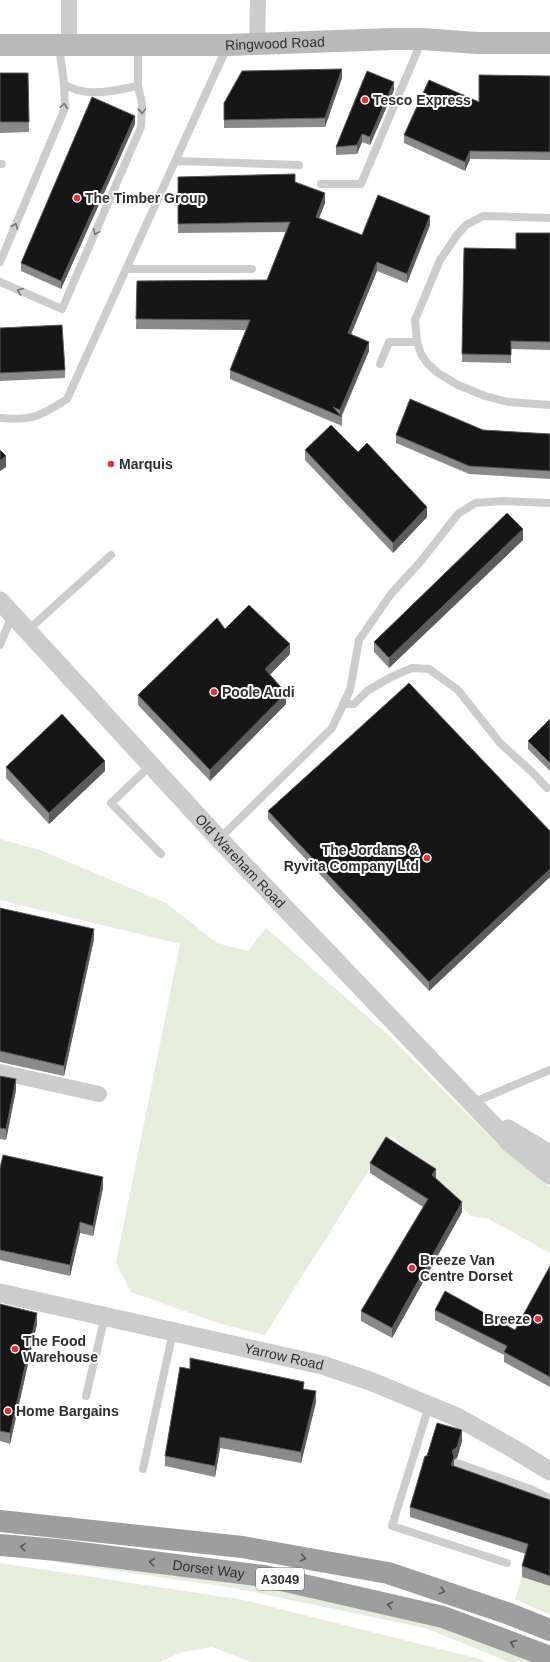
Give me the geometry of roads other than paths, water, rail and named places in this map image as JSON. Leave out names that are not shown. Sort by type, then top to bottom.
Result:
[{"type":"highway","points":[[0,1508],[167,1528],[235,1538],[269,1552]]},
{"type":"highway","name":"Dorset Way","points":[[0,1521],[235,1546],[388,1573],[507,1613],[550,1630]]},
{"type":"highway","name":"Dorset Way","points":[[0,1545],[57,1550],[264,1576],[443,1617],[550,1657]]},
{"type":"main road","name":"Ringwood Road","points":[[0,45],[229,45],[422,39],[477,43],[550,43]]},
{"type":"street","points":[[64,45],[69,0]]},
{"type":"street","points":[[257,44],[258,0]]},
{"type":"street","name":"Old Wareham Road","points":[[6,608],[219,839],[486,1116],[511,1144],[550,1175]]},
{"type":"street","points":[[0,1072],[99,1094]]},
{"type":"street","name":"Old Wareham Road","points":[[486,1116],[550,1154]]},
{"type":"street","name":"Yarrow Road","points":[[0,1293],[105,1315],[322,1365],[370,1381],[457,1417],[550,1471]]},
{"type":"lane","points":[[321,184],[362,184],[422,39]]},
{"type":"lane","points":[[0,262],[65,108],[64,45]]},
{"type":"lane","points":[[0,282],[62,309],[142,127],[142,103],[138,86],[138,45]]},
{"type":"lane","points":[[0,418],[20,420],[44,414],[67,399],[229,45]]},
{"type":"lane","points":[[64,84],[83,91],[95,92],[108,92],[138,86]]},
{"type":"lane","points":[[176,161],[300,165]]},
{"type":"lane","points":[[550,218],[483,216],[466,225],[457,235],[440,260],[415,320],[417,342],[421,354],[427,363],[438,373],[458,385],[485,396],[508,402],[550,405]]},
{"type":"lane","points":[[126,269],[252,269]]},
{"type":"lane","points":[[380,364],[389,342],[417,342]]},
{"type":"lane","points":[[219,839],[332,728],[350,690],[359,640],[391,594],[421,561],[458,514],[475,503],[502,501],[550,503]]},
{"type":"lane","points":[[27,632],[111,555]]},
{"type":"lane","points":[[0,646],[6,608]]},
{"type":"lane","points":[[343,704],[354,704],[367,691],[412,668],[429,669],[458,690],[500,743],[547,788]]},
{"type":"lane","points":[[151,766],[111,803],[161,854]]},
{"type":"lane","points":[[472,1103],[550,1070]]},
{"type":"lane","points":[[86,1396],[105,1315]]},
{"type":"lane","points":[[143,1469],[173,1331]]},
{"type":"lane","points":[[430,1406],[392,1526],[507,1563]]},
{"type":"lane","points":[[457,1463],[533,1490],[550,1499]]},
{"type":"place","name":"Tesco Express","points":[[365,100]]},
{"type":"place","name":"The Timber Group","points":[[77,198]]},
{"type":"place","name":"Marquis","points":[[111,464]]},
{"type":"place","name":"Poole Audi","points":[[214,692]]},
{"type":"place","name":"The Jordans & Ryvita Company Ltd","points":[[427,858]]},
{"type":"place","name":"Breeze Van Centre Dorset","points":[[412,1268]]},
{"type":"place","name":"Breeze","points":[[538,1319]]},
{"type":"place","name":"The Food Warehouse","points":[[15,1349]]},
{"type":"place","name":"Home Bargains","points":[[8,1411]]}]
